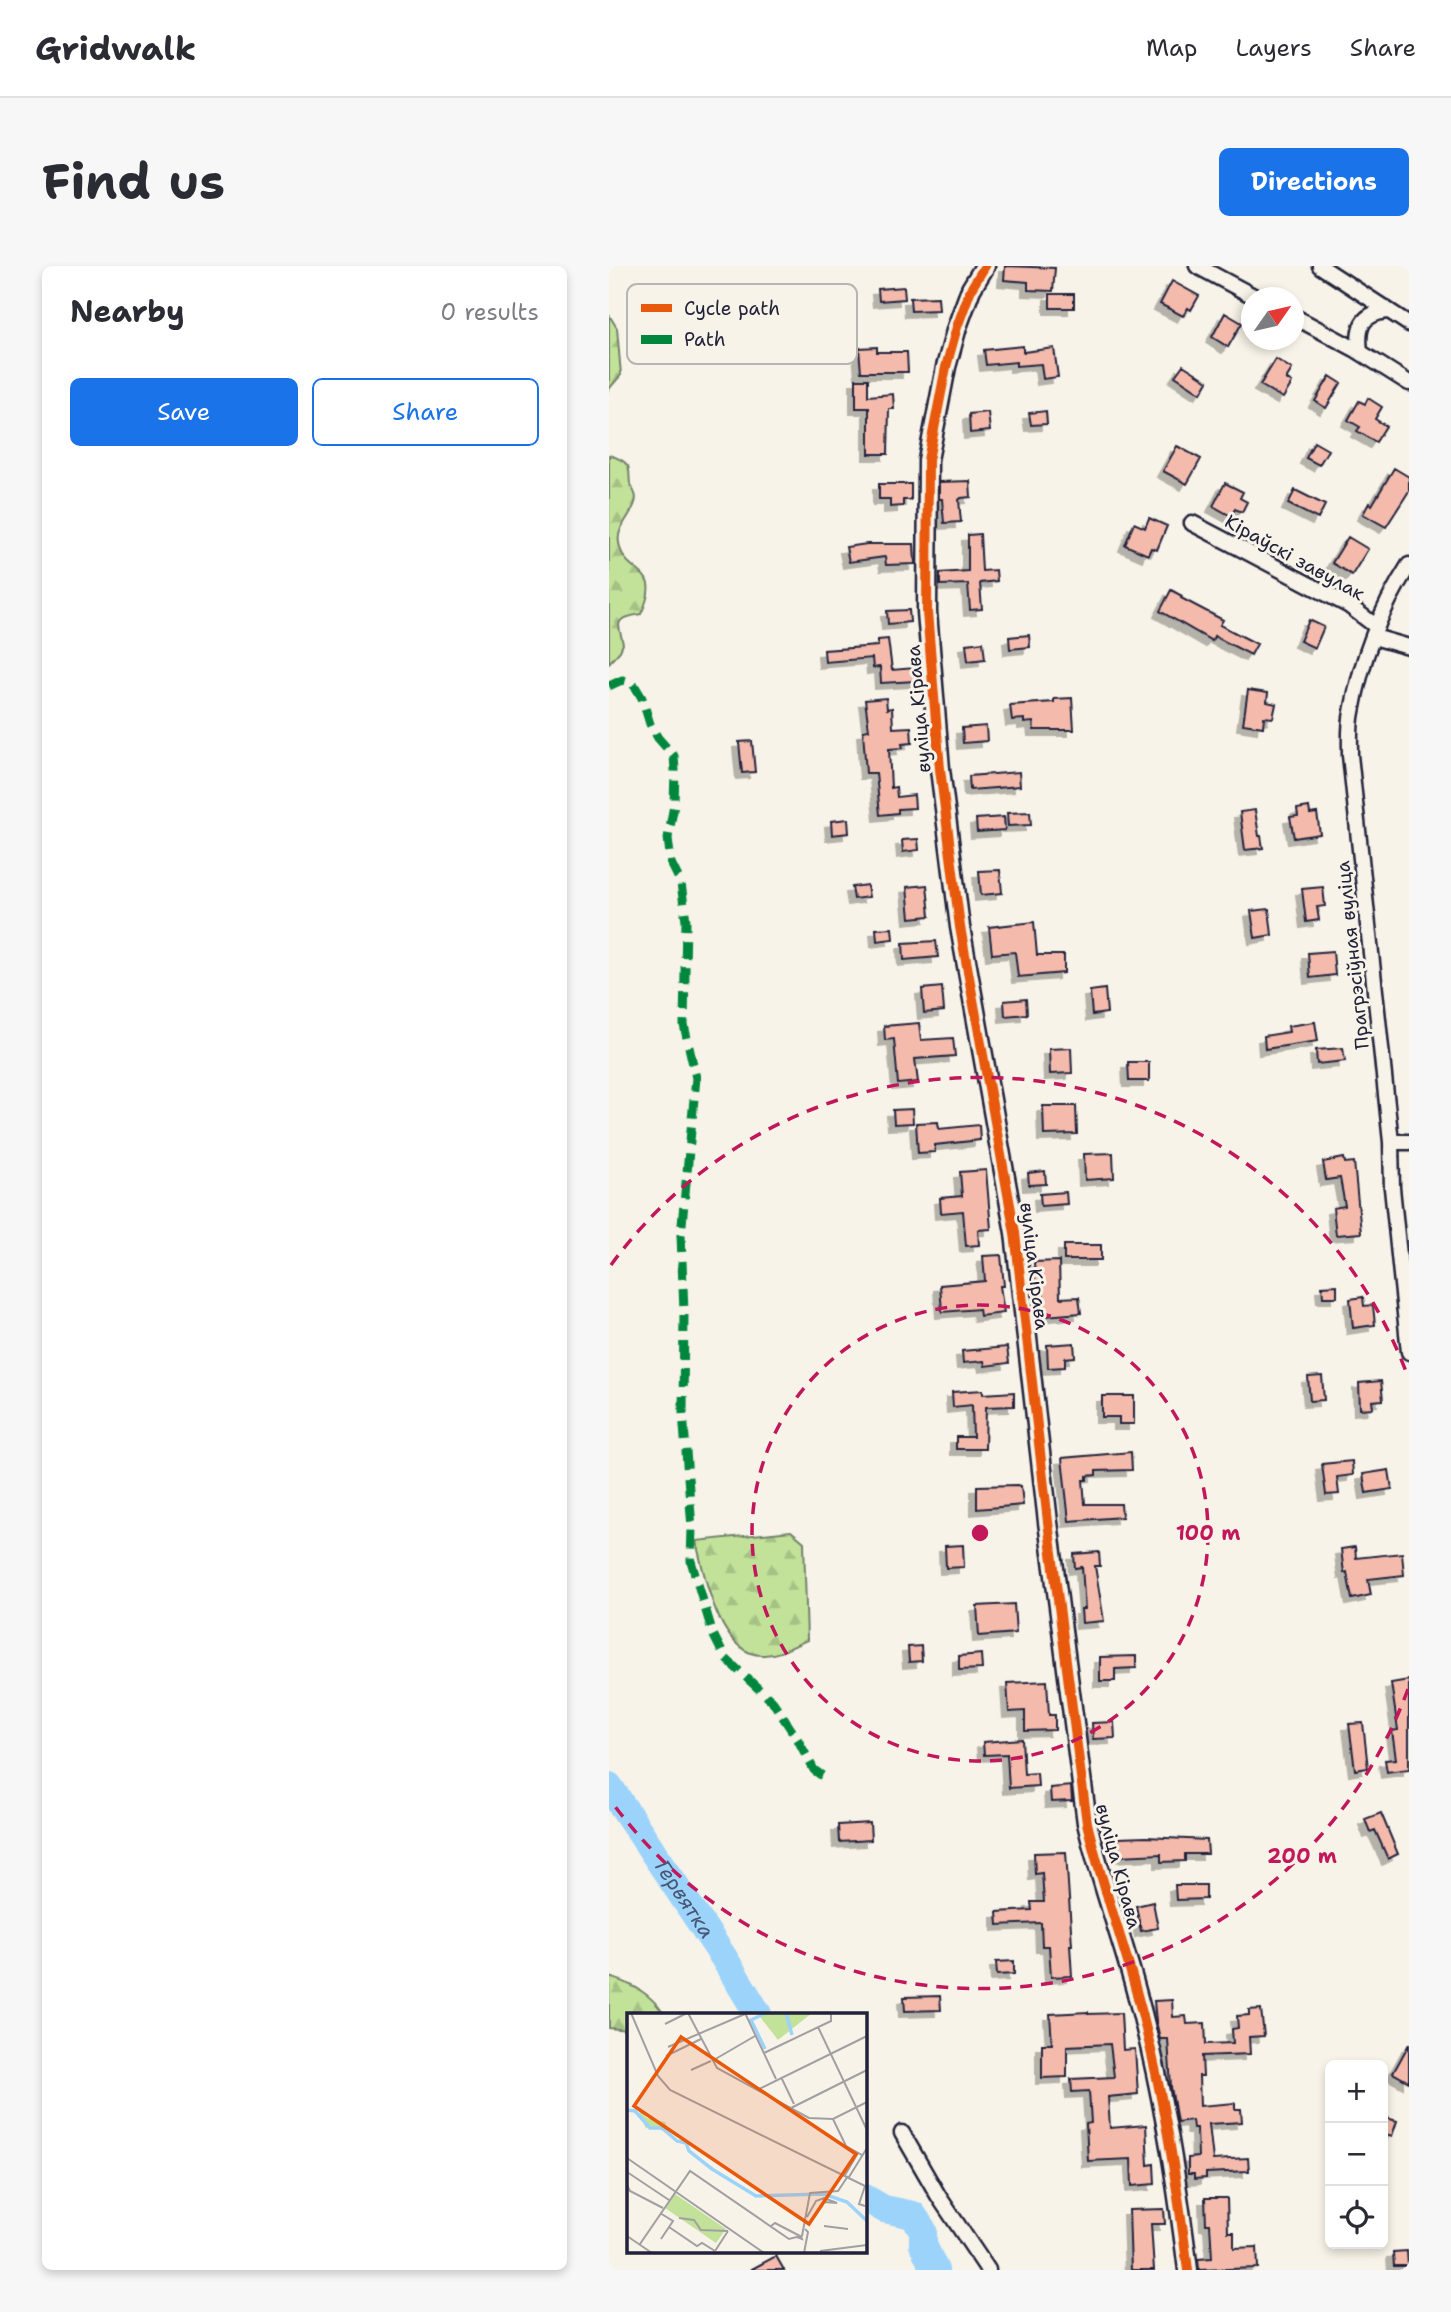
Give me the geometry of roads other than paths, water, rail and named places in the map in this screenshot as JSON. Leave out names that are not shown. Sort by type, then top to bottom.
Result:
[{"type":"street","name":"вуліца Кірава","points":[[985,266],[971,289],[957,327],[946,367],[928,460],[927,612],[940,769],[960,927],[1015,1233],[1048,1522],[1087,1823],[1135,1988],[1164,2111],[1175,2166],[1188,2270]]},
{"type":"street","points":[[1197,266],[1241,289]]},
{"type":"street","points":[[1320,266],[1409,324]]},
{"type":"street","points":[[1360,352],[1359,335],[1367,318],[1376,312],[1387,311]]},
{"type":"street","points":[[1304,322],[1360,352],[1409,383]]},
{"type":"street","name":"Кіраўскі завулак","points":[[1192,523],[1348,605],[1376,632]]},
{"type":"street","name":"Прагрэсіўная вуліца","points":[[1409,565],[1383,610],[1359,682],[1351,714],[1350,755],[1391,1142],[1392,1188],[1409,1352]]},
{"type":"street","points":[[1376,632],[1409,647]]},
{"type":"street","points":[[1391,1142],[1409,1142]]},
{"type":"street","points":[[902,2133],[939,2197],[988,2270]]},
{"type":"waterway","name":"Гервятка","points":[[609,1786],[724,1958],[757,2013]]},
{"type":"waterway","name":"Гервятка","points":[[866,2199],[884,2209],[913,2215],[923,2230],[923,2245],[935,2270]]}]
